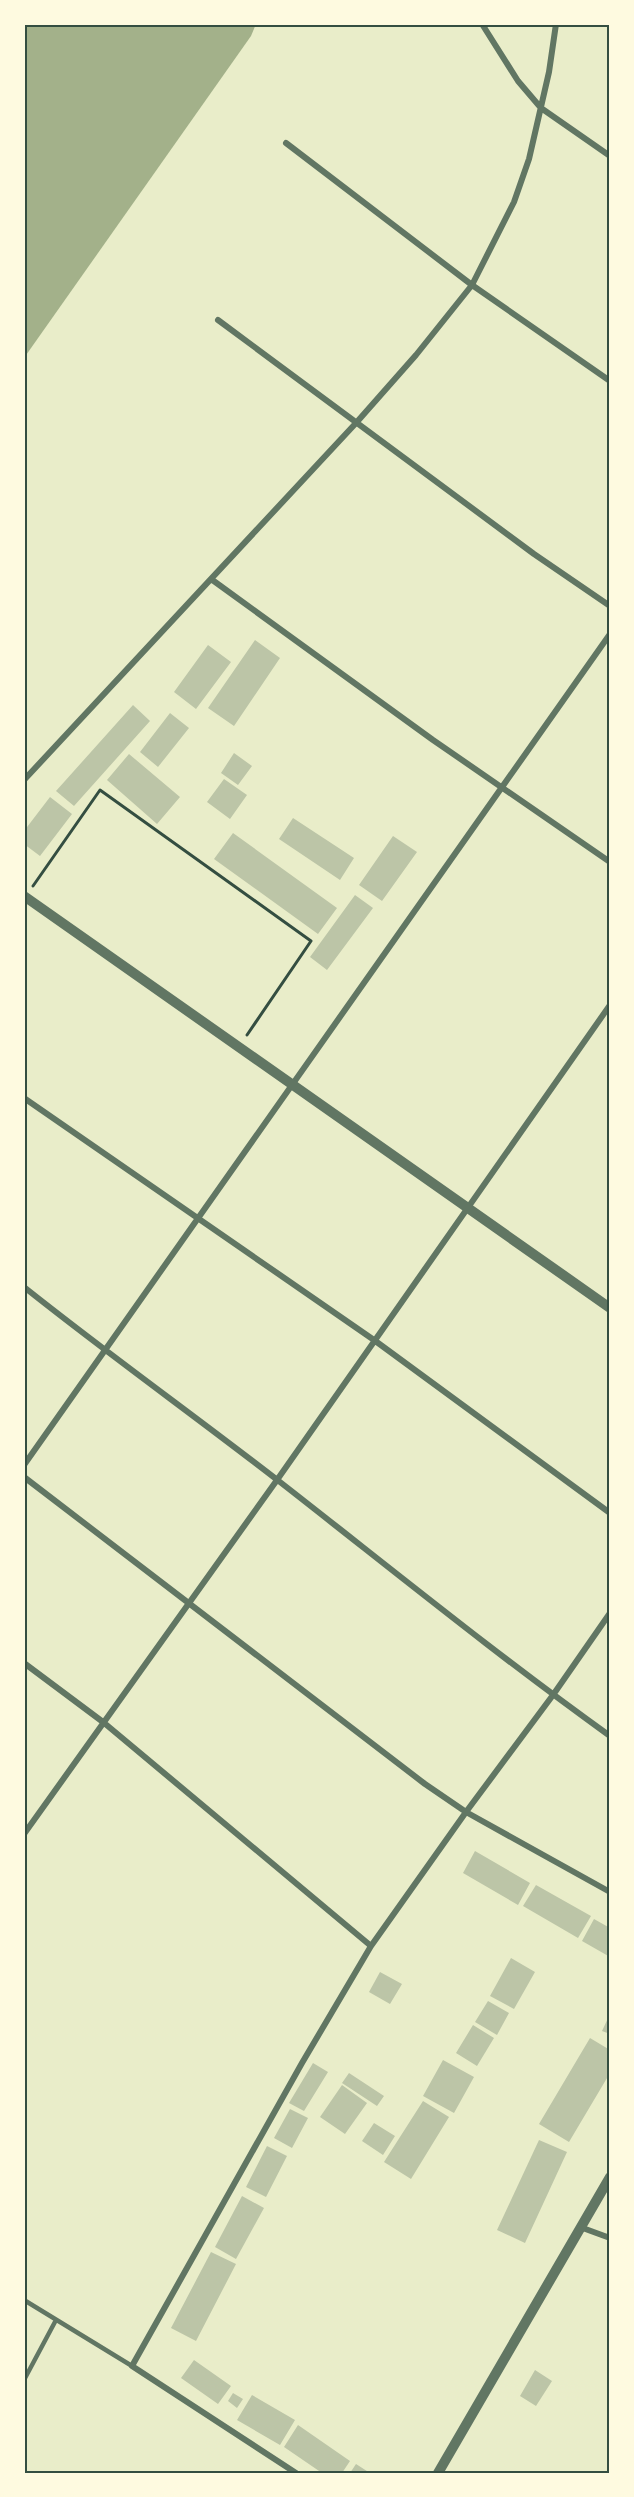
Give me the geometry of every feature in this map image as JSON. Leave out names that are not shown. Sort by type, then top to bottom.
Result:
[{"type":"street","points":[[482,24],[518,81],[541,108],[610,156]]},
{"type":"street","points":[[24,780],[356,423],[416,355],[472,285],[514,202],[529,159],[556,24]]},
{"type":"street","points":[[286,143],[472,285],[610,381]]},
{"type":"street","points":[[218,320],[534,555],[610,606]]},
{"type":"street","points":[[211,579],[501,788],[610,862]]},
{"type":"street","points":[[24,1465],[610,634]]},
{"type":"street","points":[[25,897],[468,1206],[610,1308]]},
{"type":"street","points":[[24,1834],[277,1480],[610,1005]]},
{"type":"street","points":[[603,1015],[610,1020]]},
{"type":"street","points":[[24,1098],[374,1340],[610,1513]]},
{"type":"street","points":[[24,1287],[105,1352],[277,1480],[610,1736]]},
{"type":"street","points":[[24,1477],[359,1736],[466,1812],[610,1892]]},
{"type":"street","points":[[296,2473],[132,2366],[302,2063],[371,1946],[466,1812],[554,1695],[610,1613]]},
{"type":"street","points":[[24,1663],[103,1722],[371,1946]]},
{"type":"street","points":[[438,2473],[610,2177]]},
{"type":"street","points":[[580,2228],[610,2238]]},
{"type":"lane","points":[[24,2300],[132,2366]]},
{"type":"lane","points":[[24,2380],[56,2320]]},
{"type":"path","points":[[25,897],[100,790],[311,940],[239,1047]]},
{"type":"shaded area","points":[[24,24],[256,24],[251,36],[24,358]]},
{"type":"building","points":[[255,640],[280,658],[234,726],[208,708]]},
{"type":"building","points":[[208,645],[231,662],[196,709],[174,692]]},
{"type":"building","points":[[133,705],[150,721],[74,806],[56,791]]},
{"type":"building","points":[[170,713],[189,728],[158,767],[140,752]]},
{"type":"building","points":[[234,753],[252,766],[238,785],[221,773]]},
{"type":"building","points":[[129,754],[180,797],[157,824],[107,780]]},
{"type":"building","points":[[224,779],[247,795],[230,819],[207,802]]},
{"type":"building","points":[[50,797],[72,814],[40,856],[24,844],[24,831]]},
{"type":"building","points":[[293,818],[354,858],[340,880],[279,839]]},
{"type":"building","points":[[233,833],[337,908],[318,934],[214,859]]},
{"type":"building","points":[[393,836],[417,852],[382,901],[359,885]]},
{"type":"building","points":[[355,895],[373,908],[327,970],[310,957]]},
{"type":"building","points":[[475,1851],[530,1883],[518,1905],[463,1873]]},
{"type":"building","points":[[536,1885],[591,1916],[578,1938],[523,1906]]},
{"type":"building","points":[[594,1919],[610,1928],[610,1957],[582,1941]]},
{"type":"building","points":[[511,1958],[535,1972],[514,2009],[490,1996]]},
{"type":"building","points":[[380,1972],[402,1984],[390,2004],[369,1992]]},
{"type":"building","points":[[488,2001],[509,2013],[497,2035],[475,2022]]},
{"type":"building","points":[[610,2014],[610,2034],[602,2031]]},
{"type":"building","points":[[473,2025],[494,2038],[477,2066],[456,2053]]},
{"type":"building","points":[[590,2038],[610,2050],[610,2073],[569,2142],[539,2124]]},
{"type":"building","points":[[443,2060],[474,2077],[454,2113],[423,2096]]},
{"type":"building","points":[[313,2063],[328,2072],[304,2111],[289,2103]]},
{"type":"building","points":[[349,2073],[384,2096],[377,2106],[342,2083]]},
{"type":"building","points":[[342,2085],[367,2103],[345,2134],[320,2117]]},
{"type":"building","points":[[423,2101],[449,2117],[411,2179],[384,2162]]},
{"type":"building","points":[[290,2109],[308,2118],[292,2148],[274,2138]]},
{"type":"building","points":[[374,2123],[395,2136],[383,2155],[362,2141]]},
{"type":"building","points":[[539,2140],[567,2152],[525,2243],[497,2230]]},
{"type":"building","points":[[267,2146],[287,2156],[266,2197],[246,2187]]},
{"type":"building","points":[[242,2196],[264,2208],[236,2259],[215,2247]]},
{"type":"building","points":[[211,2252],[236,2264],[196,2341],[171,2328]]},
{"type":"building","points":[[194,2360],[231,2386],[218,2404],[181,2378]]},
{"type":"building","points":[[535,2370],[552,2381],[536,2406],[520,2396]]},
{"type":"building","points":[[233,2393],[243,2399],[237,2408],[228,2401]]},
{"type":"building","points":[[252,2395],[295,2420],[280,2445],[237,2420]]},
{"type":"building","points":[[298,2425],[350,2461],[342,2473],[322,2473],[284,2447]]},
{"type":"building","points":[[356,2464],[370,2473],[350,2473]]}]
